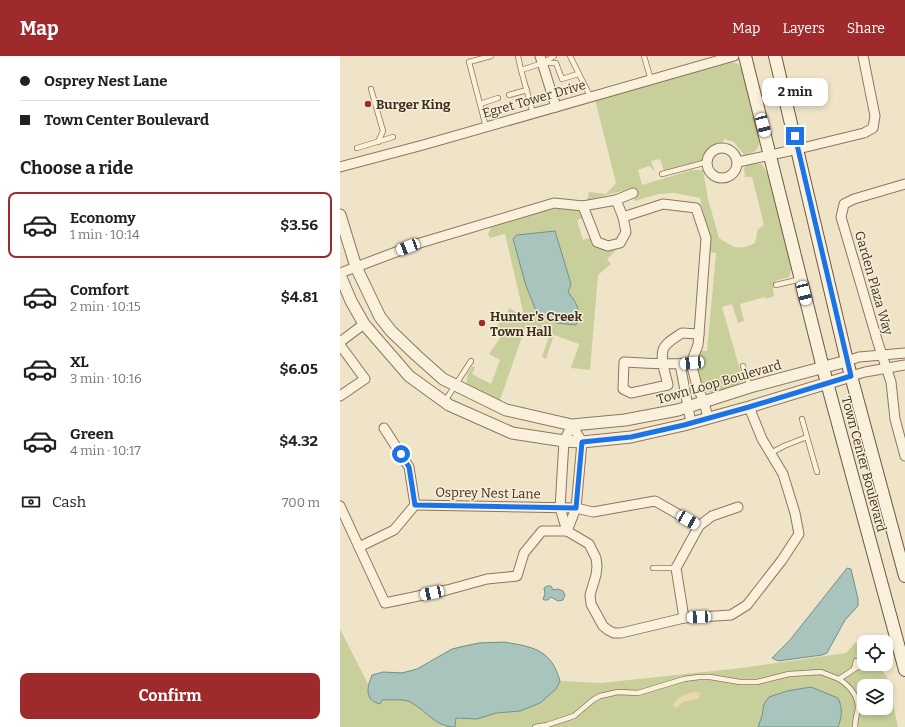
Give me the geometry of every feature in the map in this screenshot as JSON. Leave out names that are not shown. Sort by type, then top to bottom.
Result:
[{"type":"main road","name":"Town Center Boulevard","points":[[745,56],[823,368],[905,670]]},
{"type":"main road","name":"Town Center Boulevard","points":[[775,56],[851,376],[905,576]]},
{"type":"street","name":"Egret Tower Drive","points":[[340,167],[651,80],[713,59],[734,56]]},
{"type":"street","points":[[738,162],[798,150],[864,133],[873,128],[875,116],[864,56]]},
{"type":"street","points":[[541,60],[556,107]]},
{"type":"street","points":[[725,148],[734,152],[738,162],[737,167],[731,175],[722,178],[713,175],[707,162],[711,152],[715,149],[725,148]]},
{"type":"street","name":"Garden Plaza Way","points":[[905,184],[854,199],[844,204],[841,217],[891,382],[895,419],[905,456]]},
{"type":"street","points":[[633,193],[616,200],[583,206],[554,204],[420,243],[340,274],[351,301],[364,324],[409,376],[445,402],[512,433],[564,441],[582,442],[631,437],[691,423],[749,407],[851,376],[905,365]]},
{"type":"street","points":[[583,206],[597,242],[608,246],[620,243],[626,232],[623,217],[616,200]]},
{"type":"street","points":[[623,217],[663,204],[696,208],[706,238],[698,345],[692,363],[697,386],[704,402],[708,418]]},
{"type":"street","name":"Town Loop Boulevard","points":[[340,215],[356,267],[380,317],[391,331],[416,356],[443,379],[506,410],[572,425],[625,420],[678,410],[750,387],[848,361]]},
{"type":"street","points":[[340,396],[365,379],[340,343],[364,324]]},
{"type":"street","points":[[692,363],[680,364],[663,363],[624,362],[622,389],[631,393],[668,385],[663,363],[663,349],[667,344],[682,333],[698,334]]},
{"type":"street","points":[[848,361],[859,357],[905,353]]},
{"type":"street","points":[[680,364],[691,423]]},
{"type":"street","points":[[340,506],[385,603],[447,590],[487,579],[517,576],[524,553],[542,531],[567,531],[589,544],[593,550],[597,566],[590,595],[591,604],[599,620],[608,630],[614,633],[621,633],[684,618],[731,615],[747,605],[782,560],[799,534],[795,513],[783,474],[762,439],[749,407]]},
{"type":"street","points":[[567,531],[560,508],[564,441],[572,425]]},
{"type":"street","points":[[567,531],[576,508],[582,442],[572,425]]},
{"type":"street","points":[[359,547],[394,530],[415,505],[409,467],[384,428]]},
{"type":"street","name":"Osprey Nest Lane","points":[[415,505],[576,508],[593,512],[655,501],[699,526]]},
{"type":"street","points":[[684,618],[676,568],[699,526],[712,516],[738,507]]},
{"type":"lane","points":[[486,126],[469,62],[491,56]]},
{"type":"lane","points":[[518,56],[533,113]]},
{"type":"lane","points":[[521,70],[541,60],[555,57],[554,56]]},
{"type":"lane","points":[[570,56],[590,96]]},
{"type":"lane","points":[[644,56],[651,80]]},
{"type":"lane","points":[[541,60],[556,63],[562,79],[578,74]]},
{"type":"lane","points":[[371,89],[383,131],[378,142]]},
{"type":"lane","points":[[509,95],[527,90]]},
{"type":"lane","points":[[480,104],[498,98]]},
{"type":"lane","points":[[357,148],[393,137]]},
{"type":"lane","points":[[662,174],[707,162]]},
{"type":"lane","points":[[776,285],[800,279]]},
{"type":"lane","points":[[445,402],[471,360]]},
{"type":"lane","points":[[743,366],[750,387]]},
{"type":"lane","points":[[802,419],[817,472]]},
{"type":"lane","points":[[771,453],[807,437]]},
{"type":"lane","points":[[653,568],[676,568]]},
{"type":"lane","points":[[839,678],[854,669]]},
{"type":"lane","points":[[535,727],[547,725],[574,716],[600,696],[618,692],[638,693],[684,679],[710,677],[735,681],[757,682],[789,674],[821,672],[839,678],[846,684],[856,699],[858,706],[855,727]]},
{"type":"green space","points":[[732,62],[738,64],[742,70],[760,142],[756,150],[752,153],[744,155],[734,142],[724,139],[723,145],[711,149],[704,159],[700,161],[664,171],[660,159],[651,161],[655,171],[649,166],[638,170],[642,185],[692,170],[703,170],[708,199],[719,238],[733,246],[740,248],[755,243],[758,229],[764,225],[752,177],[745,177],[744,169],[747,164],[762,164],[769,177],[792,266],[789,277],[775,281],[773,290],[774,296],[740,304],[744,321],[738,323],[732,304],[722,307],[741,373],[741,378],[739,384],[736,386],[715,392],[708,391],[703,388],[697,377],[697,363],[700,351],[707,351],[716,253],[709,252],[710,240],[700,198],[674,193],[658,194],[635,201],[630,189],[587,200],[589,192],[606,194],[616,183],[595,100]]},
{"type":"green space","points":[[559,208],[581,210],[583,218],[577,220],[583,240],[590,238],[593,245],[607,250],[616,249],[607,259],[611,264],[598,275],[590,370],[571,368],[579,344],[554,335],[546,359],[542,357],[550,333],[526,325],[499,403],[468,387],[468,373],[473,366],[475,367],[472,374],[491,384],[500,360],[489,354],[503,334],[495,328],[510,308],[522,317],[524,316],[505,234],[490,238],[488,234],[491,227],[536,213]]},
{"type":"green space","points":[[340,629],[368,684],[372,675],[382,672],[412,671],[452,649],[484,643],[496,642],[520,644],[531,647],[540,651],[550,660],[560,681],[601,683],[741,668],[846,653],[856,642],[857,671],[882,671],[887,679],[857,679],[857,715],[893,715],[893,704],[898,727],[340,727]]},
{"type":"sand","points":[[694,692],[700,693],[699,698],[683,702],[676,708],[673,705],[679,698]]},
{"type":"water","points":[[555,231],[571,284],[568,292],[578,308],[576,325],[557,323],[537,313],[526,286],[513,239],[517,235]]},
{"type":"water","points":[[847,568],[851,569],[858,599],[858,606],[845,620],[827,653],[778,661],[772,658],[790,640]]},
{"type":"water","points":[[551,586],[553,590],[558,589],[563,591],[565,595],[563,600],[558,601],[551,597],[548,600],[544,600],[544,588]]},
{"type":"water","points":[[504,642],[540,651],[552,662],[560,681],[556,689],[540,703],[520,711],[496,713],[477,719],[456,718],[455,727],[441,724],[408,701],[382,700],[380,704],[371,700],[369,696],[368,689],[372,675],[383,672],[402,673],[417,669],[452,649],[479,643]]},
{"type":"water","points":[[811,687],[838,698],[841,706],[841,712],[838,727],[758,727],[764,704],[769,697],[787,691]]},
{"type":"place","name":"Burger King","points":[[368,104]]},
{"type":"place","name":"Hunter's Creek Town Hall","points":[[482,323]]},
{"type":"route","points":[[401,454],[409,467],[415,505],[576,508],[582,442],[631,437],[684,425],[828,384],[851,376],[795,136]]}]
